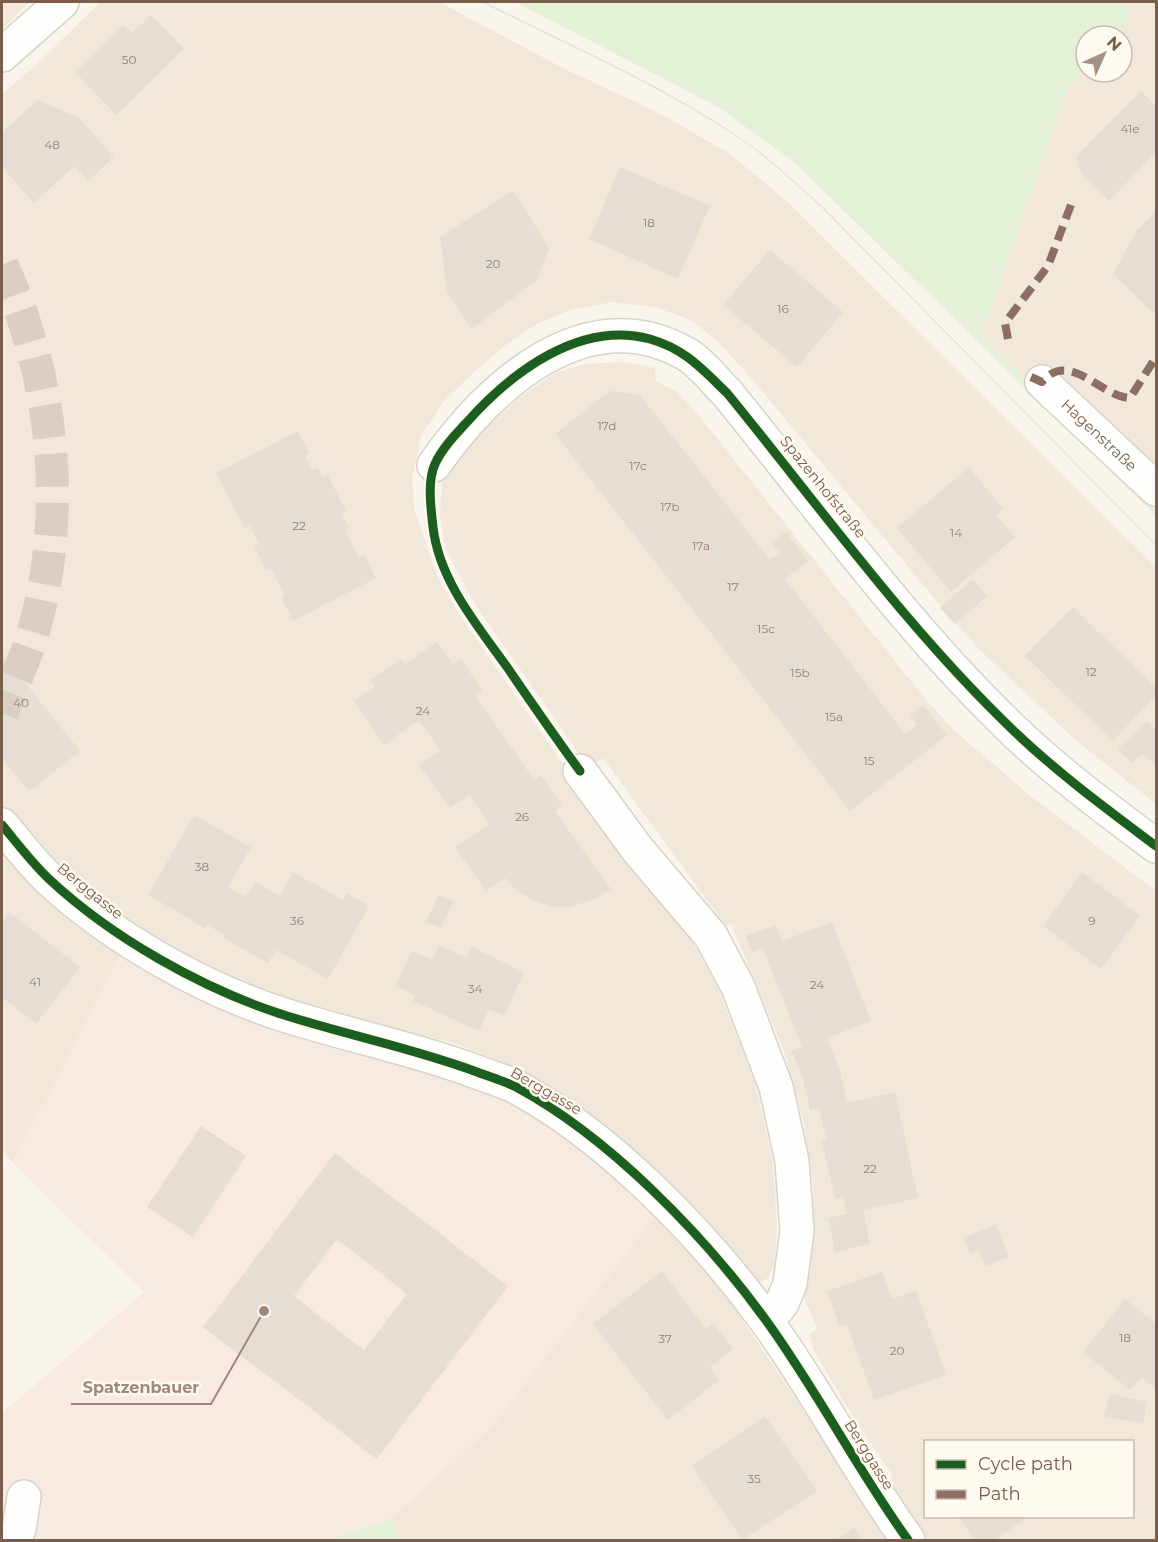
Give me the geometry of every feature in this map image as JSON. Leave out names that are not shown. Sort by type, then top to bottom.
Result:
[{"type":"street","points":[[2,55],[62,2]]},
{"type":"street","name":"Spazenhofstraße","points":[[434,465],[454,436],[485,402],[531,364],[579,341],[613,336],[649,339],[689,355],[727,393],[934,648],[1015,732],[1085,793],[1156,846]]},
{"type":"street","name":"Hagenstraße","points":[[1042,382],[1156,489]]},
{"type":"street","points":[[580,771],[638,850],[711,936],[738,987],[776,1088],[792,1161],[797,1231],[790,1284],[782,1303],[766,1321]]},
{"type":"street","name":"Berggasse","points":[[2,825],[49,878],[103,923],[169,963],[280,1014],[448,1061],[514,1086],[570,1120],[674,1213],[766,1321],[882,1504],[909,1540]]},
{"type":"street","points":[[12,1540],[19,1528],[24,1497]]},
{"type":"shaded area","points":[[2,2],[30,2],[2,29]]},
{"type":"shaded area","points":[[100,2],[439,2],[563,68],[663,115],[730,154],[788,202],[1156,568],[1156,804],[1074,739],[978,648],[751,378],[718,342],[691,320],[655,307],[612,302],[570,310],[537,324],[507,344],[445,400],[421,436],[412,479],[415,511],[437,576],[459,614],[649,888],[688,933],[718,988],[755,1083],[773,1163],[777,1226],[775,1264],[767,1279],[757,1284],[590,1120],[520,1069],[454,1043],[342,1016],[255,988],[179,956],[98,907],[47,862],[2,808],[2,94],[36,65]]},
{"type":"shaded area","points":[[1127,2],[1156,2],[1156,505],[981,337],[1067,89],[1074,82],[1074,84],[1134,84],[1134,24],[1127,24],[1131,20]]},
{"type":"shaded area","points":[[623,362],[655,368],[656,381],[676,391],[700,417],[922,695],[956,732],[1033,798],[1156,891],[1156,1540],[926,1540],[888,1485],[892,1474],[861,1430],[814,1351],[809,1335],[817,1329],[803,1295],[814,1236],[813,1186],[804,1123],[784,1051],[731,924],[726,926],[603,758],[589,768],[474,603],[446,550],[440,518],[442,482],[458,454],[519,398],[556,373],[585,364]]},
{"type":"shaded area","points":[[2,849],[122,952],[13,1163],[2,1150]]},
{"type":"shaded area","points":[[122,952],[486,1088],[547,1119],[659,1211],[493,1425],[390,1519],[328,1540],[2,1540],[2,1413],[144,1292],[13,1163]]},
{"type":"shaded area","points":[[659,1211],[723,1291],[887,1540],[400,1540],[390,1519],[493,1425]]},
{"type":"green space","points":[[515,2],[1127,2],[1131,20],[1127,24],[1074,24],[1074,82],[1067,89],[981,337],[1156,505],[1156,516],[797,165],[720,108]]},
{"type":"green space","points":[[390,1519],[400,1540],[328,1540]]},
{"type":"building","points":[[151,15],[184,49],[116,115],[75,72],[123,24],[132,33]]},
{"type":"building","points":[[1141,91],[1156,107],[1156,152],[1109,201],[1081,174],[1076,157]]},
{"type":"building","points":[[38,100],[79,118],[114,157],[88,181],[74,166],[34,203],[2,167],[2,133]]},
{"type":"building","points":[[620,167],[710,206],[678,279],[589,239]]},
{"type":"building","points":[[513,190],[549,248],[537,280],[472,329],[447,292],[440,237]]},
{"type":"building","points":[[1156,211],[1156,311],[1154,314],[1113,274],[1137,230]]},
{"type":"building","points":[[770,250],[843,312],[797,367],[723,305]]},
{"type":"building","points":[[610,391],[640,395],[770,560],[780,553],[771,543],[786,532],[808,561],[785,579],[905,734],[917,725],[910,716],[923,705],[947,735],[850,811],[555,434]]},
{"type":"building","points":[[298,431],[309,453],[305,456],[312,470],[318,468],[322,477],[327,474],[346,511],[341,514],[349,527],[345,530],[359,558],[364,555],[376,578],[293,621],[281,598],[285,596],[271,568],[266,570],[254,546],[259,544],[250,526],[244,528],[216,473]]},
{"type":"building","points":[[969,467],[1003,509],[996,515],[1015,537],[951,592],[897,528]]},
{"type":"building","points":[[973,579],[987,596],[955,624],[940,608]]},
{"type":"building","points":[[1073,607],[1156,688],[1156,695],[1113,741],[1025,656]]},
{"type":"building","points":[[437,642],[453,664],[461,659],[482,690],[475,695],[534,780],[541,775],[562,806],[555,811],[611,889],[595,899],[569,907],[550,906],[530,899],[516,890],[505,878],[486,891],[455,847],[489,824],[470,795],[450,808],[419,765],[440,751],[419,720],[384,745],[354,701],[375,686],[370,680],[401,659],[405,664]]},
{"type":"building","points":[[2,654],[80,751],[29,792],[4,761],[2,763]]},
{"type":"building","points":[[1147,720],[1156,730],[1156,764],[1142,754],[1132,763],[1118,749]]},
{"type":"building","points":[[194,815],[251,847],[228,887],[246,897],[255,882],[280,896],[293,872],[343,900],[347,893],[369,906],[328,979],[276,950],[268,963],[223,938],[225,935],[207,925],[205,928],[148,895]]},
{"type":"building","points":[[1082,872],[1140,916],[1101,969],[1043,926]]},
{"type":"building","points":[[439,895],[454,901],[441,928],[426,922]]},
{"type":"building","points":[[9,912],[80,967],[36,1024],[2,997],[2,922]]},
{"type":"building","points":[[832,922],[871,1021],[827,1038],[840,1070],[847,1103],[895,1092],[918,1198],[863,1210],[870,1244],[835,1252],[828,1218],[847,1214],[843,1197],[835,1199],[822,1141],[826,1139],[819,1109],[810,1111],[803,1078],[791,1051],[802,1047],[763,948],[752,953],[746,936],[776,925],[782,941]]},
{"type":"building","points":[[439,945],[467,958],[472,947],[524,972],[504,1016],[489,1009],[479,1031],[413,1001],[415,995],[395,986],[412,951],[432,960]]},
{"type":"building","points":[[201,1126],[246,1156],[193,1237],[147,1207]]},
{"type":"building","points":[[335,1153],[508,1286],[377,1459],[203,1327]],"holes":[[[337,1239],[407,1294],[364,1350],[294,1296]]]},
{"type":"building","points":[[996,1225],[1009,1257],[985,1266],[979,1250],[970,1254],[964,1237]]},
{"type":"building","points":[[662,1271],[706,1329],[713,1323],[733,1349],[710,1367],[719,1380],[668,1420],[593,1324]]},
{"type":"building","points":[[882,1272],[892,1299],[916,1290],[946,1375],[874,1400],[847,1324],[839,1326],[827,1291]]},
{"type":"building","points":[[1125,1299],[1156,1324],[1156,1389],[1142,1377],[1130,1390],[1083,1352]]},
{"type":"building","points":[[1110,1394],[1147,1402],[1143,1424],[1104,1416]]},
{"type":"building","points":[[765,1416],[817,1491],[742,1540],[692,1466]]},
{"type":"building","points":[[959,1518],[1026,1518],[995,1540],[975,1540]]},
{"type":"building","points":[[854,1528],[863,1540],[835,1540]]},
{"type":"tunnel","points":[[2,265],[20,309],[34,354],[44,401],[50,448],[52,495],[50,543],[43,590],[29,646],[2,713]]},
{"type":"tram line","points":[[483,2],[676,99],[708,117],[760,153],[822,207],[1156,545]]},
{"type":"marked path","points":[[1008,339],[1005,323],[1048,266],[1072,202]]},
{"type":"marked path","points":[[1031,377],[1042,382],[1052,373],[1063,370],[1074,372],[1119,396],[1130,398],[1156,357]]},
{"type":"cycle path","points":[[580,771],[472,618],[451,584],[437,547],[430,487],[438,458],[446,447],[505,385],[549,354],[598,337],[624,335],[650,339],[673,348],[692,361],[727,393],[866,567],[976,693],[1049,762],[1156,846]]},
{"type":"cycle path","points":[[2,825],[43,873],[73,900],[129,940],[189,975],[281,1014],[453,1063],[507,1083],[551,1108],[585,1132],[652,1190],[684,1222],[741,1287],[784,1346],[908,1540]]},
{"type":"place","name":"Spatzenbauer","points":[[264,1311]]}]
